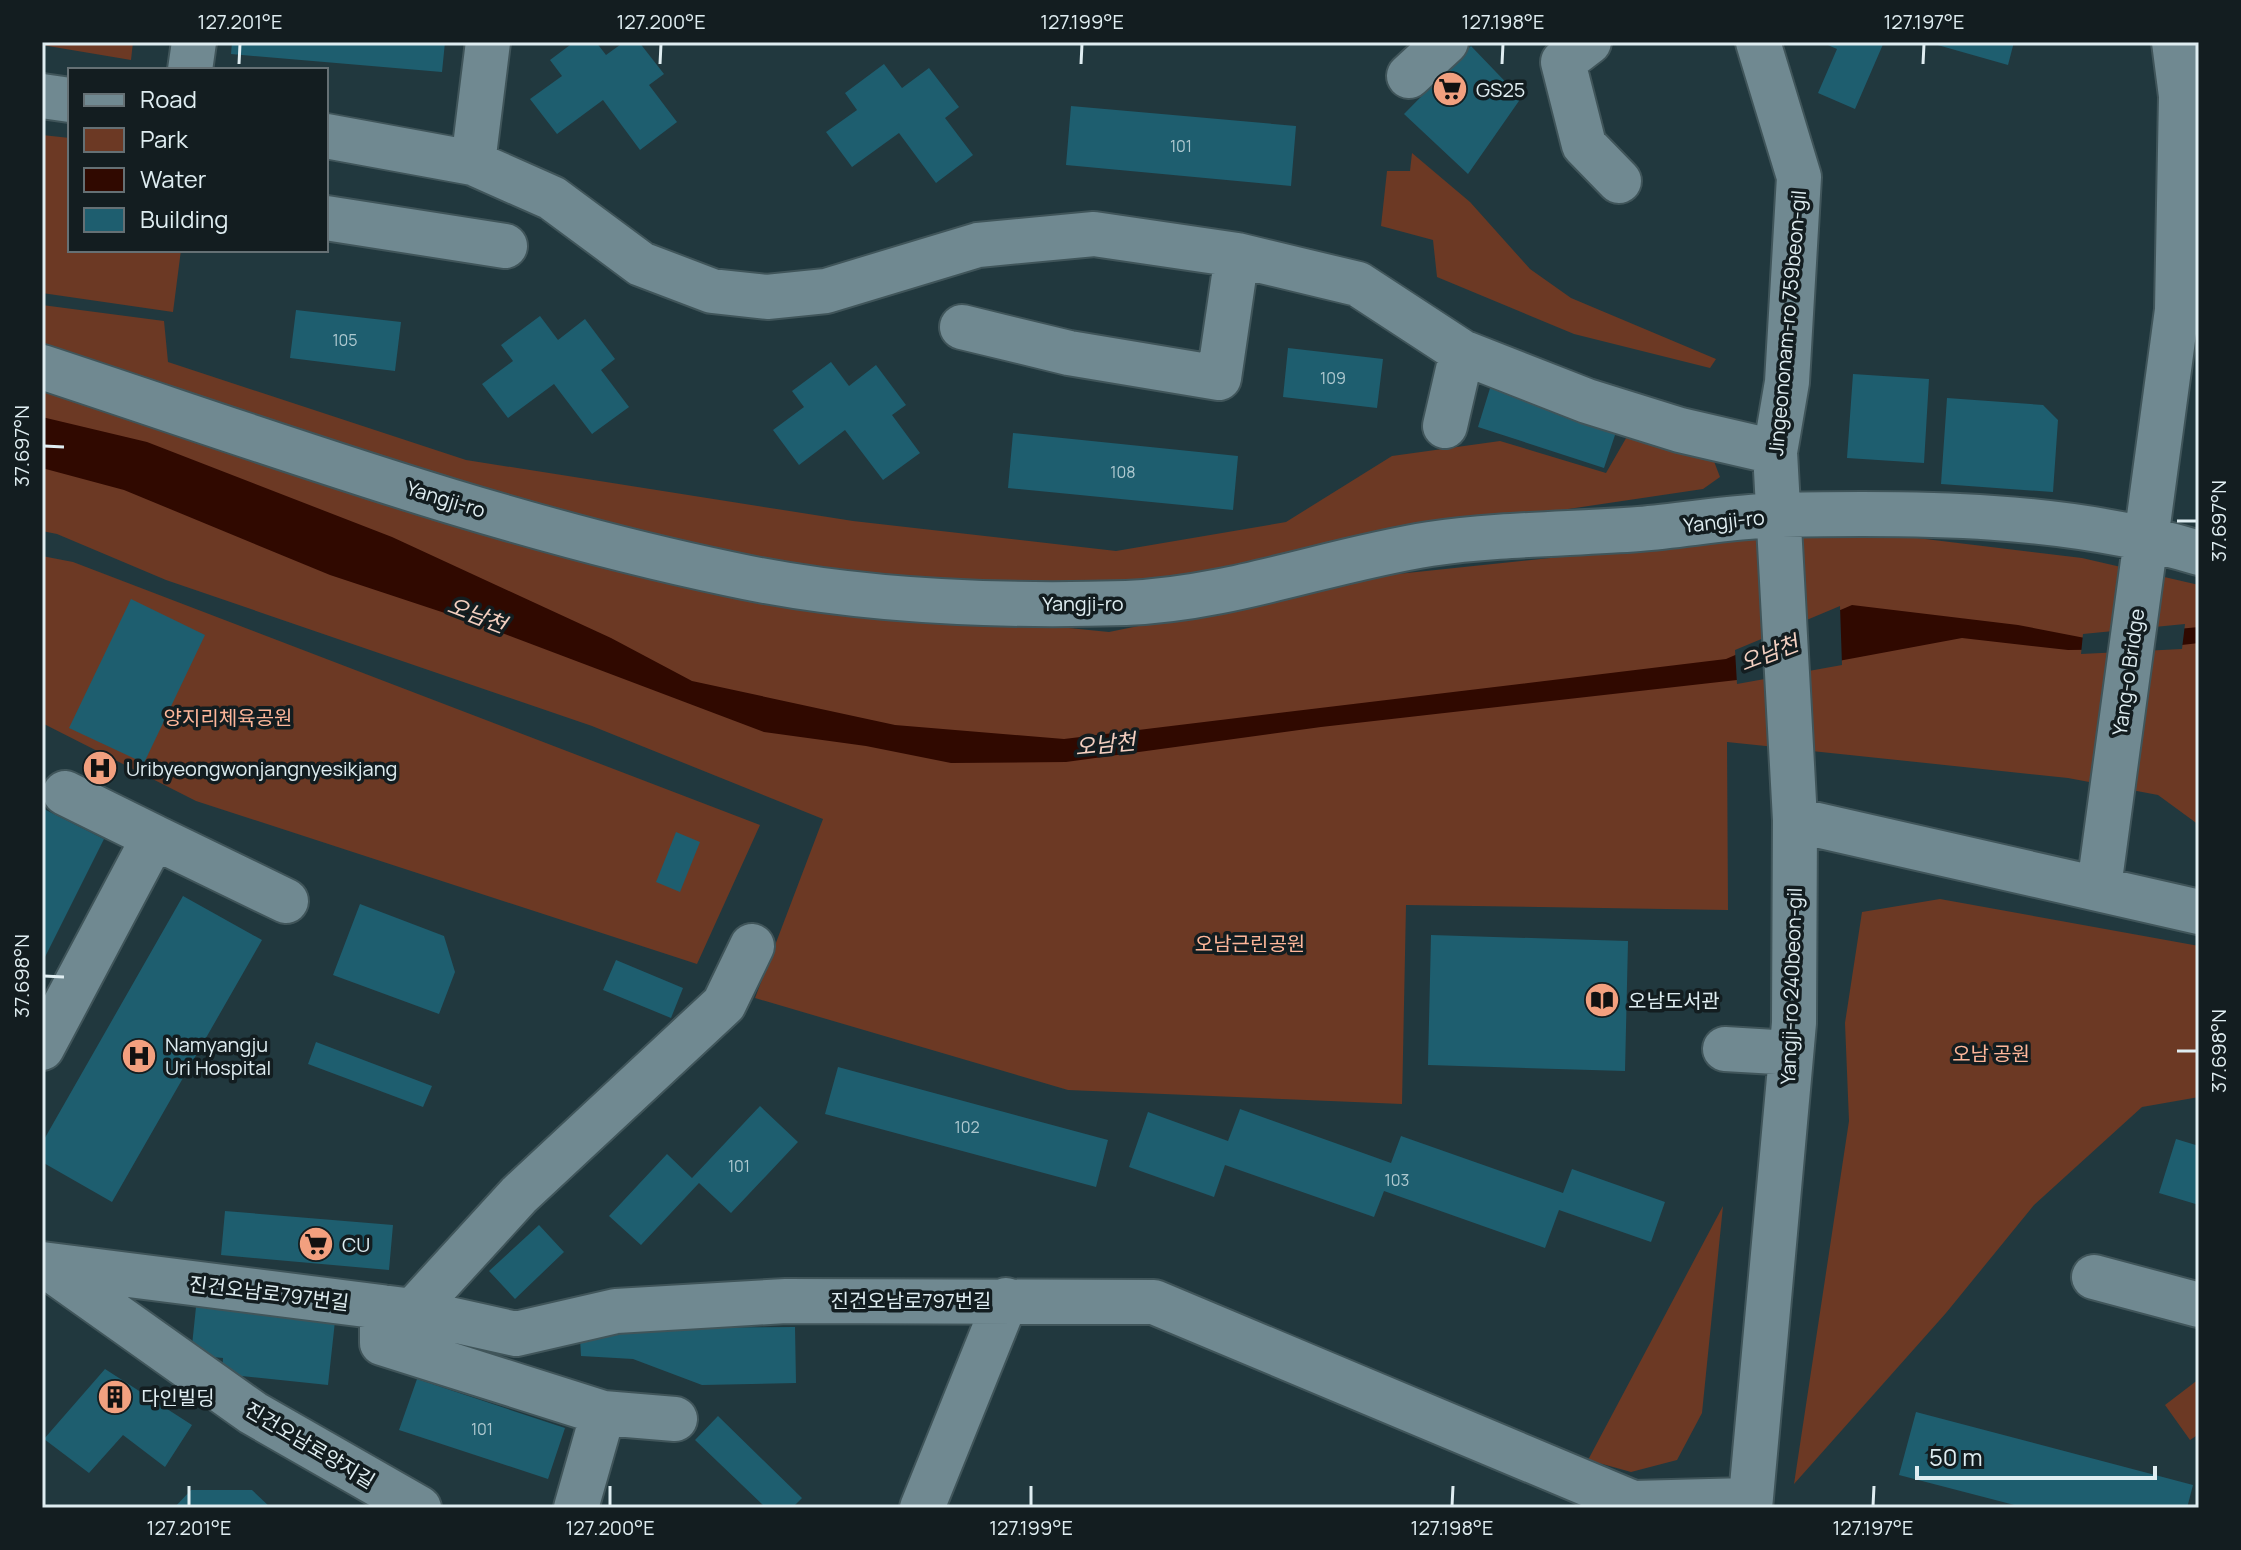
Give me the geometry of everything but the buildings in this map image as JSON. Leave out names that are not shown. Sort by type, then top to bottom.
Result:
[{"type":"street","points":[[190,68],[194,42]]},
{"type":"street","points":[[473,163],[488,42]]},
{"type":"street","points":[[1409,76],[1446,42]]},
{"type":"street","points":[[1589,42],[1563,62],[1584,145],[1619,181]]},
{"type":"street","name":"Jingeononam-ro 759beon-gil","points":[[1758,42],[1799,177],[1787,382],[1775,452],[1795,820]]},
{"type":"street","points":[[2147,538],[2177,310],[2181,96],[2174,42]]},
{"type":"street","points":[[42,96],[68,100]]},
{"type":"street","points":[[328,136],[473,163],[552,198],[641,264],[712,291],[767,297],[826,291],[978,245],[1094,234],[1237,255],[1358,284],[1462,352],[1587,401],[1680,430],[1775,452]]},
{"type":"street","points":[[328,218],[505,246]]},
{"type":"street","points":[[962,327],[1069,353],[1219,378],[1237,255]]},
{"type":"street","points":[[1445,426],[1462,352]]},
{"type":"street","name":"Yangji-ro","points":[[42,367],[318,460],[544,529],[734,575],[884,597],[1011,603],[1132,603],[1238,589],[1430,544],[1711,523],[1777,515],[1986,518],[2082,526],[2147,538],[2199,553]]},
{"type":"street","name":"Yang-o Bridge","points":[[2099,887],[2147,538]]},
{"type":"street","points":[[65,793],[286,901]]},
{"type":"street","points":[[1795,820],[2199,912]]},
{"type":"street","name":"Yangji-ro 240beon-gil","points":[[1749,1504],[1791,1053],[1795,820]]},
{"type":"street","points":[[42,1048],[154,837]]},
{"type":"street","points":[[675,1419],[603,1413],[382,1343],[398,1309],[724,1004],[752,946]]},
{"type":"street","points":[[1725,1049],[1791,1053]]},
{"type":"street","name":"진건오남로797번길","points":[[44,1266],[398,1309],[516,1334],[616,1311],[786,1301],[1154,1302],[1633,1503],[1749,1504]]},
{"type":"street","name":"진건오남로양지길","points":[[44,1266],[253,1413],[419,1508]]},
{"type":"street","points":[[2094,1277],[2199,1305]]},
{"type":"street","points":[[922,1508],[1006,1300]]},
{"type":"street","points":[[576,1508],[603,1413]]},
{"type":"green space","points":[[42,42],[133,42],[131,60],[42,45]]},
{"type":"green space","points":[[42,135],[68,138],[68,252],[181,252],[173,312],[42,293]]},
{"type":"green space","points":[[1412,153],[1470,202],[1530,269],[1571,298],[1716,359],[1710,368],[1574,334],[1437,277],[1433,240],[1381,226],[1387,171],[1410,171]]},
{"type":"green space","points":[[42,305],[164,321],[168,362],[466,460],[853,521],[1116,551],[1286,522],[1392,456],[1500,441],[1606,473],[1629,433],[1712,456],[1720,477],[1703,489],[1373,538],[1130,590],[994,592],[694,554],[42,355]]},
{"type":"green space","name":"오남근린공원","points":[[42,384],[152,422],[707,592],[1109,632],[1388,575],[1835,528],[2082,558],[2199,585],[2199,825],[2158,795],[2068,778],[1727,742],[1728,910],[1406,905],[1402,1104],[1068,1090],[755,998],[823,819],[592,726],[166,580],[57,534],[42,531]]},
{"type":"green space","name":"양지리체육공원","points":[[42,556],[73,562],[760,825],[697,964],[196,801],[42,723]]},
{"type":"green space","name":"오남 공원","points":[[1940,899],[2199,946],[2199,1097],[2142,1107],[2034,1205],[1946,1313],[1794,1484],[1849,1121],[1845,1023],[1862,912]]},
{"type":"green space","points":[[1723,1206],[1702,1413],[1677,1460],[1631,1472],[1588,1460]]},
{"type":"green space","points":[[2199,1379],[2199,1434],[2190,1440],[2165,1405]]},
{"type":"water","name":"오남천","points":[[42,417],[147,442],[392,537],[611,638],[692,681],[895,725],[1064,739],[1726,659],[1852,605],[2018,625],[2085,638],[2199,627],[2199,643],[2147,649],[2068,650],[1962,638],[1737,680],[1321,727],[1066,762],[951,763],[866,746],[764,732],[481,625],[330,575],[124,490],[42,468]]},
{"type":"pier","points":[[1840,606],[1842,665],[1737,684],[1735,650]]},
{"type":"pier","points":[[2185,624],[2182,649],[2081,654],[2083,634]]},
{"type":"place","name":"GS25","points":[[1450,89]]},
{"type":"place","name":"Uribyeongwonjangnyesikjang","points":[[100,768]]},
{"type":"place","name":"오남도서관","points":[[1602,1000]]},
{"type":"place","name":"Namyangju Uri Hospital","points":[[139,1056]]},
{"type":"place","name":"CU","points":[[316,1244]]},
{"type":"place","name":"다인빌딩","points":[[115,1397]]}]
